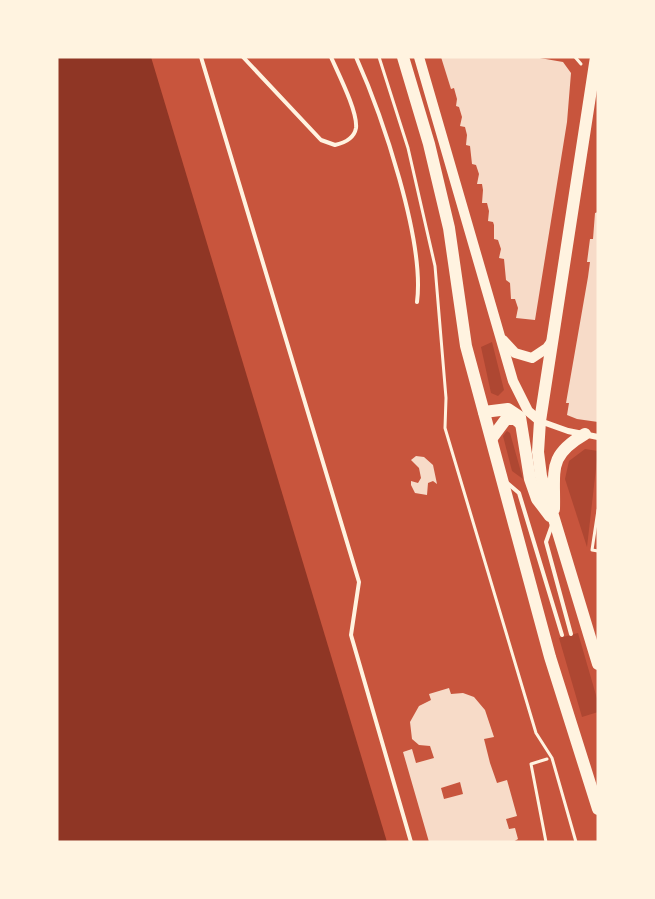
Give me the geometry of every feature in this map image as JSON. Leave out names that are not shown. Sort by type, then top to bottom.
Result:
[{"type":"main road","points":[[403,57],[429,144],[449,228],[466,346],[504,479],[550,657],[598,809]]},
{"type":"main road","points":[[419,57],[519,397],[528,411],[540,421]]},
{"type":"main road","points":[[596,57],[540,421],[538,462],[598,664]]},
{"type":"main road","points":[[499,335],[515,353],[526,357],[538,355],[547,348],[554,336]]},
{"type":"main road","points":[[484,412],[513,411],[520,417],[525,462],[533,490],[554,519]]},
{"type":"main road","points":[[492,438],[506,418],[515,418],[523,429]]},
{"type":"main road","points":[[554,519],[556,459],[564,449],[585,434]]},
{"type":"street","points":[[540,421],[598,437]]},
{"type":"lane","points":[[201,57],[359,582],[351,635],[411,842]]},
{"type":"lane","points":[[243,57],[321,140],[335,145],[351,138],[356,129],[354,117],[331,57]]},
{"type":"lane","points":[[356,57],[376,110],[406,206],[420,282],[417,302]]},
{"type":"lane","points":[[504,479],[519,493],[562,635]]},
{"type":"lane","points":[[554,519],[546,542],[571,634]]},
{"type":"path","points":[[385,57],[379,58],[408,148],[435,266],[446,398],[445,428],[536,733],[552,758],[576,842]]},
{"type":"path","points":[[598,510],[592,550],[598,551]]},
{"type":"path","points":[[546,842],[531,764],[547,759]]},
{"type":"shaded area","points":[[57,57],[151,57],[387,842],[57,842]]},
{"type":"shaded area","points":[[492,342],[504,390],[498,396],[491,393],[481,347]]},
{"type":"shaded area","points":[[507,431],[510,433],[523,479],[512,471],[503,436]]},
{"type":"shaded area","points":[[585,449],[598,451],[587,547],[565,479],[569,461]]},
{"type":"shaded area","points":[[578,633],[598,702],[598,712],[582,717],[559,638]]},
{"type":"building","points":[[441,57],[534,57],[563,62],[571,73],[567,122],[535,320],[516,318],[518,308],[515,299],[511,299],[504,259],[499,258],[501,249],[498,240],[494,239],[493,222],[488,221],[487,203],[482,203],[482,184],[477,184],[479,174],[476,165],[472,164],[470,146],[466,145],[465,127],[460,126],[462,117],[459,107],[456,106],[454,88],[451,89]]},
{"type":"building","points":[[598,212],[598,422],[567,415],[569,403],[566,403],[588,277],[590,239],[593,239],[595,213]]},
{"type":"building","points":[[416,456],[424,457],[433,465],[437,484],[433,481],[428,483],[427,495],[415,493],[411,485],[411,481],[418,483],[421,478],[419,468],[411,460]]},
{"type":"building","points":[[449,688],[451,694],[463,693],[474,697],[485,710],[494,737],[484,739],[490,763],[497,783],[507,780],[517,816],[506,819],[509,829],[515,828],[518,839],[513,842],[429,842],[403,752],[412,749],[416,763],[434,758],[430,746],[419,745],[412,739],[410,722],[419,706],[431,700],[429,694]],"holes":[[[460,782],[463,794],[444,799],[441,788]]]}]
